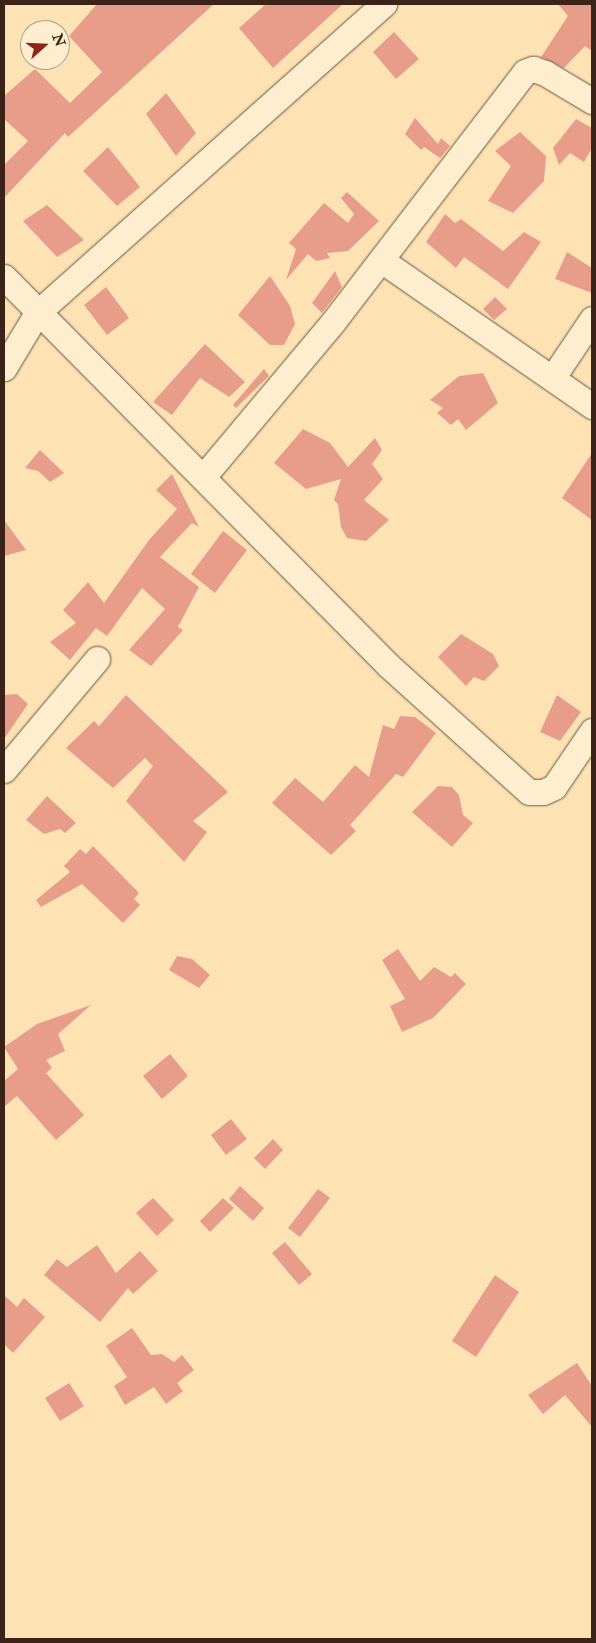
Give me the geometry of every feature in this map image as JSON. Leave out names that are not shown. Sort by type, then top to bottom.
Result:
[{"type":"street","points":[[4,368],[37,313],[384,4]]},
{"type":"street","points":[[204,477],[381,260],[525,72],[533,69],[545,74],[592,101]]},
{"type":"street","points":[[381,260],[553,377],[592,406]]},
{"type":"street","points":[[4,277],[37,313],[204,477],[389,666],[529,792],[543,792],[554,787],[592,731]]},
{"type":"street","points":[[553,377],[592,319]]},
{"type":"street","points":[[4,770],[97,659]]},
{"type":"building","points":[[97,4],[214,4],[68,137],[65,133],[4,198],[4,165],[28,141],[4,119],[4,96],[36,70],[70,103],[102,72],[70,35]]},
{"type":"building","points":[[266,4],[343,4],[273,68],[239,28]]},
{"type":"building","points":[[558,4],[592,4],[592,51],[585,46],[564,68],[541,57],[568,16]]},
{"type":"building","points":[[394,32],[419,59],[396,79],[373,52]]},
{"type":"building","points":[[166,93],[196,133],[176,156],[146,114]]},
{"type":"building","points":[[415,118],[438,144],[441,138],[450,146],[440,158],[424,147],[421,150],[405,134]]},
{"type":"building","points":[[576,119],[592,128],[592,148],[584,162],[570,153],[559,165],[553,148]]},
{"type":"building","points":[[520,132],[546,156],[544,181],[513,213],[488,201],[511,166],[495,151]]},
{"type":"building","points":[[108,147],[140,187],[117,206],[83,171]]},
{"type":"building","points":[[347,192],[379,221],[348,251],[327,253],[330,258],[316,261],[308,254],[286,280],[296,249],[289,243],[324,203],[348,223],[354,214],[341,198]]},
{"type":"building","points":[[47,205],[84,240],[57,257],[23,221]]},
{"type":"building","points":[[445,214],[455,223],[461,219],[503,251],[524,232],[541,242],[508,289],[464,257],[456,268],[426,242]]},
{"type":"building","points":[[567,252],[592,268],[592,293],[555,279]]},
{"type":"building","points":[[335,271],[342,287],[322,313],[312,303]]},
{"type":"building","points":[[270,276],[290,306],[295,324],[284,345],[270,345],[238,315]]},
{"type":"building","points":[[106,287],[129,318],[107,335],[84,305]]},
{"type":"building","points":[[495,297],[507,309],[494,320],[483,309]]},
{"type":"building","points":[[205,344],[245,382],[229,397],[200,378],[172,415],[153,402]]},
{"type":"building","points":[[264,369],[269,376],[236,408],[233,405]]},
{"type":"building","points":[[483,373],[498,403],[466,430],[458,419],[451,425],[437,413],[443,408],[430,400],[459,376]]},
{"type":"building","points":[[303,429],[330,443],[348,467],[375,438],[382,450],[372,464],[383,479],[364,500],[389,520],[366,541],[347,538],[341,527],[338,504],[334,500],[341,479],[306,489],[274,463]]},
{"type":"building","points":[[40,450],[64,473],[50,482],[38,471],[25,468]]},
{"type":"building","points":[[592,453],[592,520],[562,498]]},
{"type":"building","points":[[172,474],[199,527],[192,523],[160,557],[199,587],[178,627],[183,630],[151,666],[129,650],[165,609],[142,588],[107,636],[96,628],[70,660],[50,642],[76,623],[63,610],[88,582],[104,603],[149,540],[177,509],[156,490]]},
{"type":"building","points":[[4,520],[26,550],[4,556]]},
{"type":"building","points":[[223,531],[247,550],[215,593],[191,574]]},
{"type":"building","points":[[461,634],[493,654],[499,666],[484,681],[474,677],[466,686],[438,657]]},
{"type":"building","points":[[17,694],[28,704],[4,739],[4,695]]},
{"type":"building","points":[[126,695],[228,792],[193,821],[207,832],[184,862],[126,801],[153,766],[145,758],[113,788],[66,748],[94,721],[99,726]]},
{"type":"building","points":[[557,695],[581,712],[560,741],[540,732]]},
{"type":"building","points":[[400,716],[415,717],[436,733],[403,777],[396,774],[350,825],[356,831],[331,855],[272,803],[295,778],[323,802],[355,765],[369,777],[383,725],[394,729]]},
{"type":"building","points":[[438,786],[452,787],[459,795],[463,815],[473,823],[452,847],[412,812]]},
{"type":"building","points":[[47,796],[76,823],[65,833],[60,829],[44,834],[26,820]]},
{"type":"building","points":[[93,846],[139,893],[134,899],[140,905],[123,923],[82,884],[41,907],[36,900],[70,872],[64,866],[80,849],[86,854]]},
{"type":"building","points":[[398,949],[420,981],[434,967],[451,977],[455,973],[466,984],[433,1018],[402,1032],[390,1006],[405,999],[382,960]]},
{"type":"building","points":[[177,956],[192,959],[210,975],[199,988],[169,970]]},
{"type":"building","points":[[91,1005],[58,1034],[65,1051],[46,1060],[52,1068],[46,1073],[84,1115],[56,1140],[17,1096],[4,1107],[4,1081],[18,1069],[4,1047],[37,1024]]},
{"type":"building","points":[[170,1054],[188,1076],[162,1099],[143,1076]]},
{"type":"building","points":[[231,1119],[247,1139],[226,1155],[211,1135]]},
{"type":"building","points":[[273,1139],[283,1150],[265,1169],[254,1158]]},
{"type":"building","points":[[240,1186],[264,1208],[253,1221],[229,1199]]},
{"type":"building","points":[[318,1189],[330,1198],[300,1237],[288,1228]]},
{"type":"building","points":[[153,1198],[174,1220],[157,1236],[136,1213]]},
{"type":"building","points":[[223,1198],[234,1208],[210,1232],[200,1221]]},
{"type":"building","points":[[285,1242],[312,1274],[299,1285],[272,1253]]},
{"type":"building","points":[[97,1245],[116,1273],[140,1251],[158,1271],[133,1294],[128,1288],[100,1322],[44,1275],[57,1259],[67,1267]]},
{"type":"building","points":[[495,1275],[519,1292],[476,1357],[452,1341]]},
{"type":"building","points":[[4,1295],[17,1307],[24,1298],[45,1317],[13,1353],[4,1344]]},
{"type":"building","points":[[132,1328],[151,1355],[162,1354],[174,1362],[182,1355],[194,1370],[177,1383],[183,1391],[166,1404],[154,1387],[125,1405],[114,1386],[127,1377],[106,1346]]},
{"type":"building","points":[[577,1363],[592,1386],[592,1427],[565,1395],[543,1414],[528,1395]]},
{"type":"building","points":[[69,1383],[84,1406],[60,1421],[45,1398]]}]
